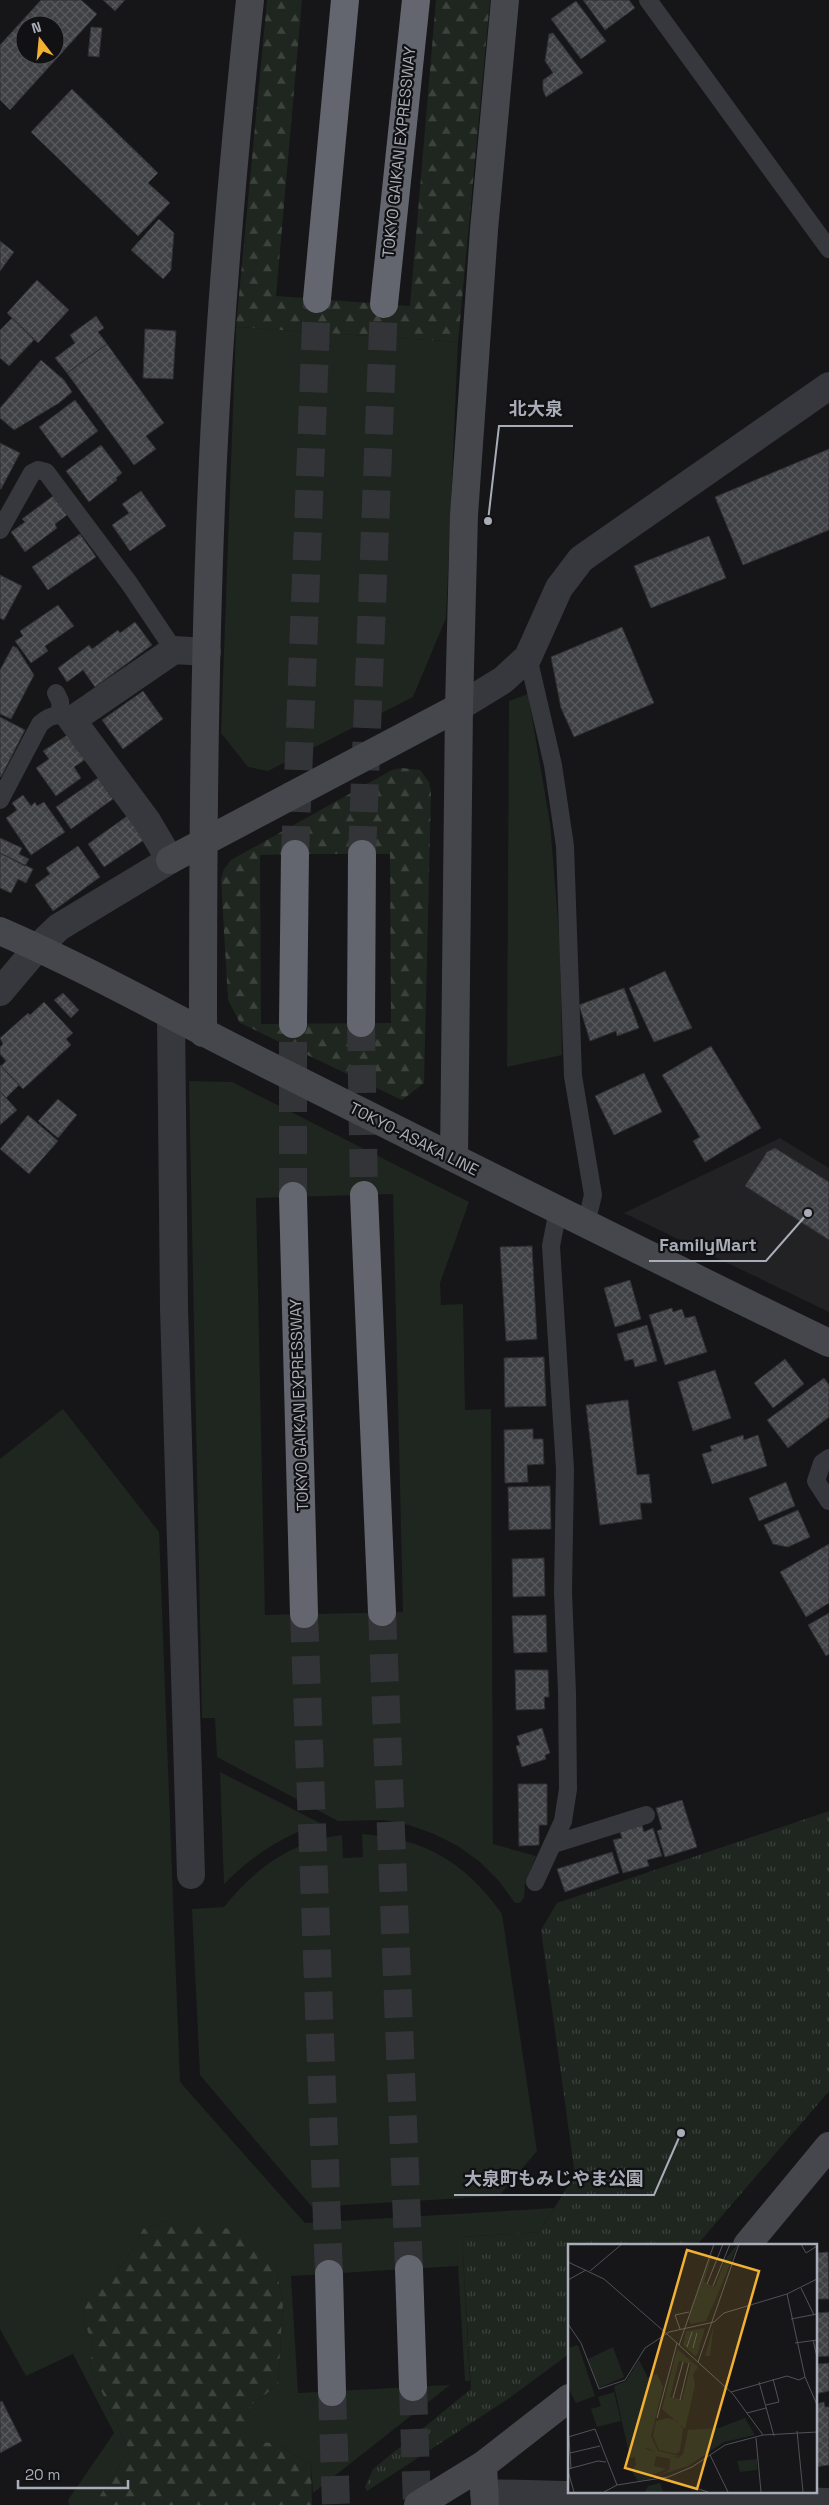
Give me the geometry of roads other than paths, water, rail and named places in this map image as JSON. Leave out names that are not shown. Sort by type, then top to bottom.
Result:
[{"type":"highway","points":[[317,298],[345,0]]},
{"type":"highway","name":"TOKYO GAIKAN EXPRESSWAY","points":[[384,304],[416,0]]},
{"type":"highway","points":[[294,1024],[295,854]]},
{"type":"highway","points":[[362,854],[362,1024]]},
{"type":"highway","points":[[364,1195],[382,1612]]},
{"type":"highway","name":"TOKYO GAIKAN EXPRESSWAY","points":[[293,1196],[304,1614]]},
{"type":"highway","points":[[409,2269],[413,2387]]},
{"type":"highway","points":[[329,2274],[332,2392]]},
{"type":"street","points":[[203,1033],[207,652],[212,484],[220,327],[236,134],[250,0]]},
{"type":"street","points":[[454,1158],[459,707],[464,515],[484,230],[505,0]]},
{"type":"street","points":[[0,992],[38,947],[59,927],[204,841],[459,707],[503,680],[528,657],[559,588],[581,559],[829,386]]},
{"type":"street","points":[[170,860],[147,821],[67,717],[174,650],[207,652]]},
{"type":"street","name":"TOKYO-ASAKA LINE","points":[[0,931],[38,947],[203,1033],[829,1343]]},
{"type":"street","points":[[171,1016],[174,1308],[191,1876]]},
{"type":"street","points":[[750,2244],[829,2146]]},
{"type":"street","points":[[418,2505],[483,2465],[568,2399]]},
{"type":"street","points":[[483,2465],[485,2499],[826,2503]]},
{"type":"lane","points":[[648,0],[829,249]]},
{"type":"lane","points":[[0,530],[32,473],[38,470],[46,472],[129,583],[174,650]]},
{"type":"lane","points":[[528,657],[553,765],[564,846],[572,1076],[593,1195],[586,1224]]},
{"type":"lane","points":[[0,800],[40,724],[48,717],[67,717],[56,693]]},
{"type":"lane","points":[[535,1882],[554,1844],[564,1813],[568,1789],[569,1757],[562,1592],[565,1469],[551,1246],[558,1210]]},
{"type":"lane","points":[[829,1458],[822,1464],[816,1481],[829,1501]]},
{"type":"lane","points":[[554,1844],[646,1815]]},
{"type":"tunnel","points":[[295,854],[317,299]]},
{"type":"tunnel","points":[[362,854],[384,304]]},
{"type":"tunnel","points":[[361,1023],[364,1195]]},
{"type":"tunnel","points":[[293,1024],[293,1196]]},
{"type":"tunnel","points":[[382,1612],[409,2269]]},
{"type":"tunnel","points":[[304,1614],[329,2274]]},
{"type":"tunnel","points":[[413,2387],[417,2505]]},
{"type":"tunnel","points":[[332,2392],[336,2505]]},
{"type":"place","name":"北大泉","points":[[488,521]]},
{"type":"place","name":"FamilyMart","points":[[808,1213]]},
{"type":"place","name":"大泉町もみじやま公園","points":[[681,2133]]}]
